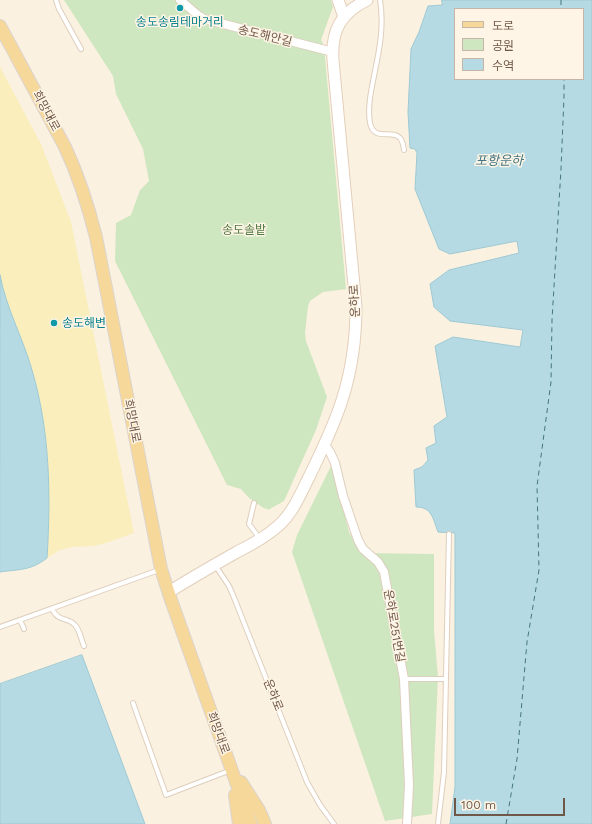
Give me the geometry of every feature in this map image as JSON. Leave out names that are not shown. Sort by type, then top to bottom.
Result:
[{"type":"main road","name":"희망대로","points":[[0,26],[65,147],[80,181],[87,202],[96,237],[161,569],[251,824]]},
{"type":"main road","points":[[232,770],[239,824]]},
{"type":"main road","points":[[232,770],[259,810],[265,824]]},
{"type":"street","name":"송도해안길","points":[[180,0],[204,19],[333,52]]},
{"type":"street","points":[[338,0],[344,17]]},
{"type":"street","name":"운하로","points":[[169,592],[278,527],[289,513],[306,483],[340,408],[353,353],[356,323],[355,293],[333,44],[335,35],[344,17],[352,9],[367,0]]},
{"type":"street","name":"운하로251번길","points":[[324,444],[335,463],[343,496],[358,540],[364,549],[378,562],[384,572],[404,679],[409,785],[407,824]]},
{"type":"lane","points":[[56,0],[59,10],[81,49]]},
{"type":"lane","points":[[380,0],[382,7],[382,30],[370,97],[370,121],[373,130],[376,132],[384,135],[395,135],[401,139],[404,150]]},
{"type":"lane","points":[[254,503],[249,524],[260,539]]},
{"type":"lane","points":[[438,824],[444,772],[449,534]]},
{"type":"lane","name":"운하로","points":[[215,565],[229,586],[308,782],[320,805],[334,824]]},
{"type":"lane","points":[[0,627],[161,569]]},
{"type":"lane","points":[[52,609],[57,616],[74,624],[84,646]]},
{"type":"lane","points":[[20,620],[24,629]]},
{"type":"lane","points":[[404,679],[446,679]]},
{"type":"lane","points":[[134,702],[166,795],[232,770]]},
{"type":"green space","name":"송도솔밭","points":[[64,0],[331,0],[333,7],[321,40],[324,46],[346,289],[323,292],[310,301],[308,306],[305,333],[306,341],[327,397],[316,430],[284,501],[268,510],[249,498],[241,489],[227,485],[115,261],[116,223],[131,215],[140,190],[149,181],[143,149],[116,94],[113,76]]},
{"type":"green space","points":[[332,464],[349,532],[360,553],[434,554],[434,630],[438,677],[432,814],[385,821],[292,552],[297,535]]},
{"type":"sand","name":"송도해변","points":[[0,67],[41,144],[71,222],[134,533],[94,546],[72,547],[60,550],[47,558],[49,487],[46,440],[38,393],[32,370],[10,311],[0,275]]},
{"type":"water","name":"포항운하","points":[[442,0],[592,0],[592,824],[450,824],[455,787],[455,533],[438,532],[429,511],[416,507],[414,470],[422,467],[428,460],[426,448],[436,443],[434,426],[447,417],[435,346],[453,337],[520,347],[523,330],[450,321],[434,307],[430,284],[449,270],[519,253],[517,241],[450,254],[439,249],[415,189],[417,153],[415,149],[410,148],[408,112],[411,49],[428,6],[442,5]]},
{"type":"water","points":[[0,275],[6,299],[28,358],[38,393],[46,440],[49,511],[47,558],[30,567],[0,572]]},
{"type":"water","points":[[82,655],[145,824],[0,824],[0,684]]},
{"type":"ferry route","points":[[561,0],[561,8]]},
{"type":"ferry route","points":[[506,824],[517,759],[527,642],[539,570],[537,486],[551,382],[552,320],[561,169],[564,80]]},
{"type":"place","name":"송도송림테마거리","points":[[180,8]]},
{"type":"place","name":"송도해변","points":[[54,323]]}]
